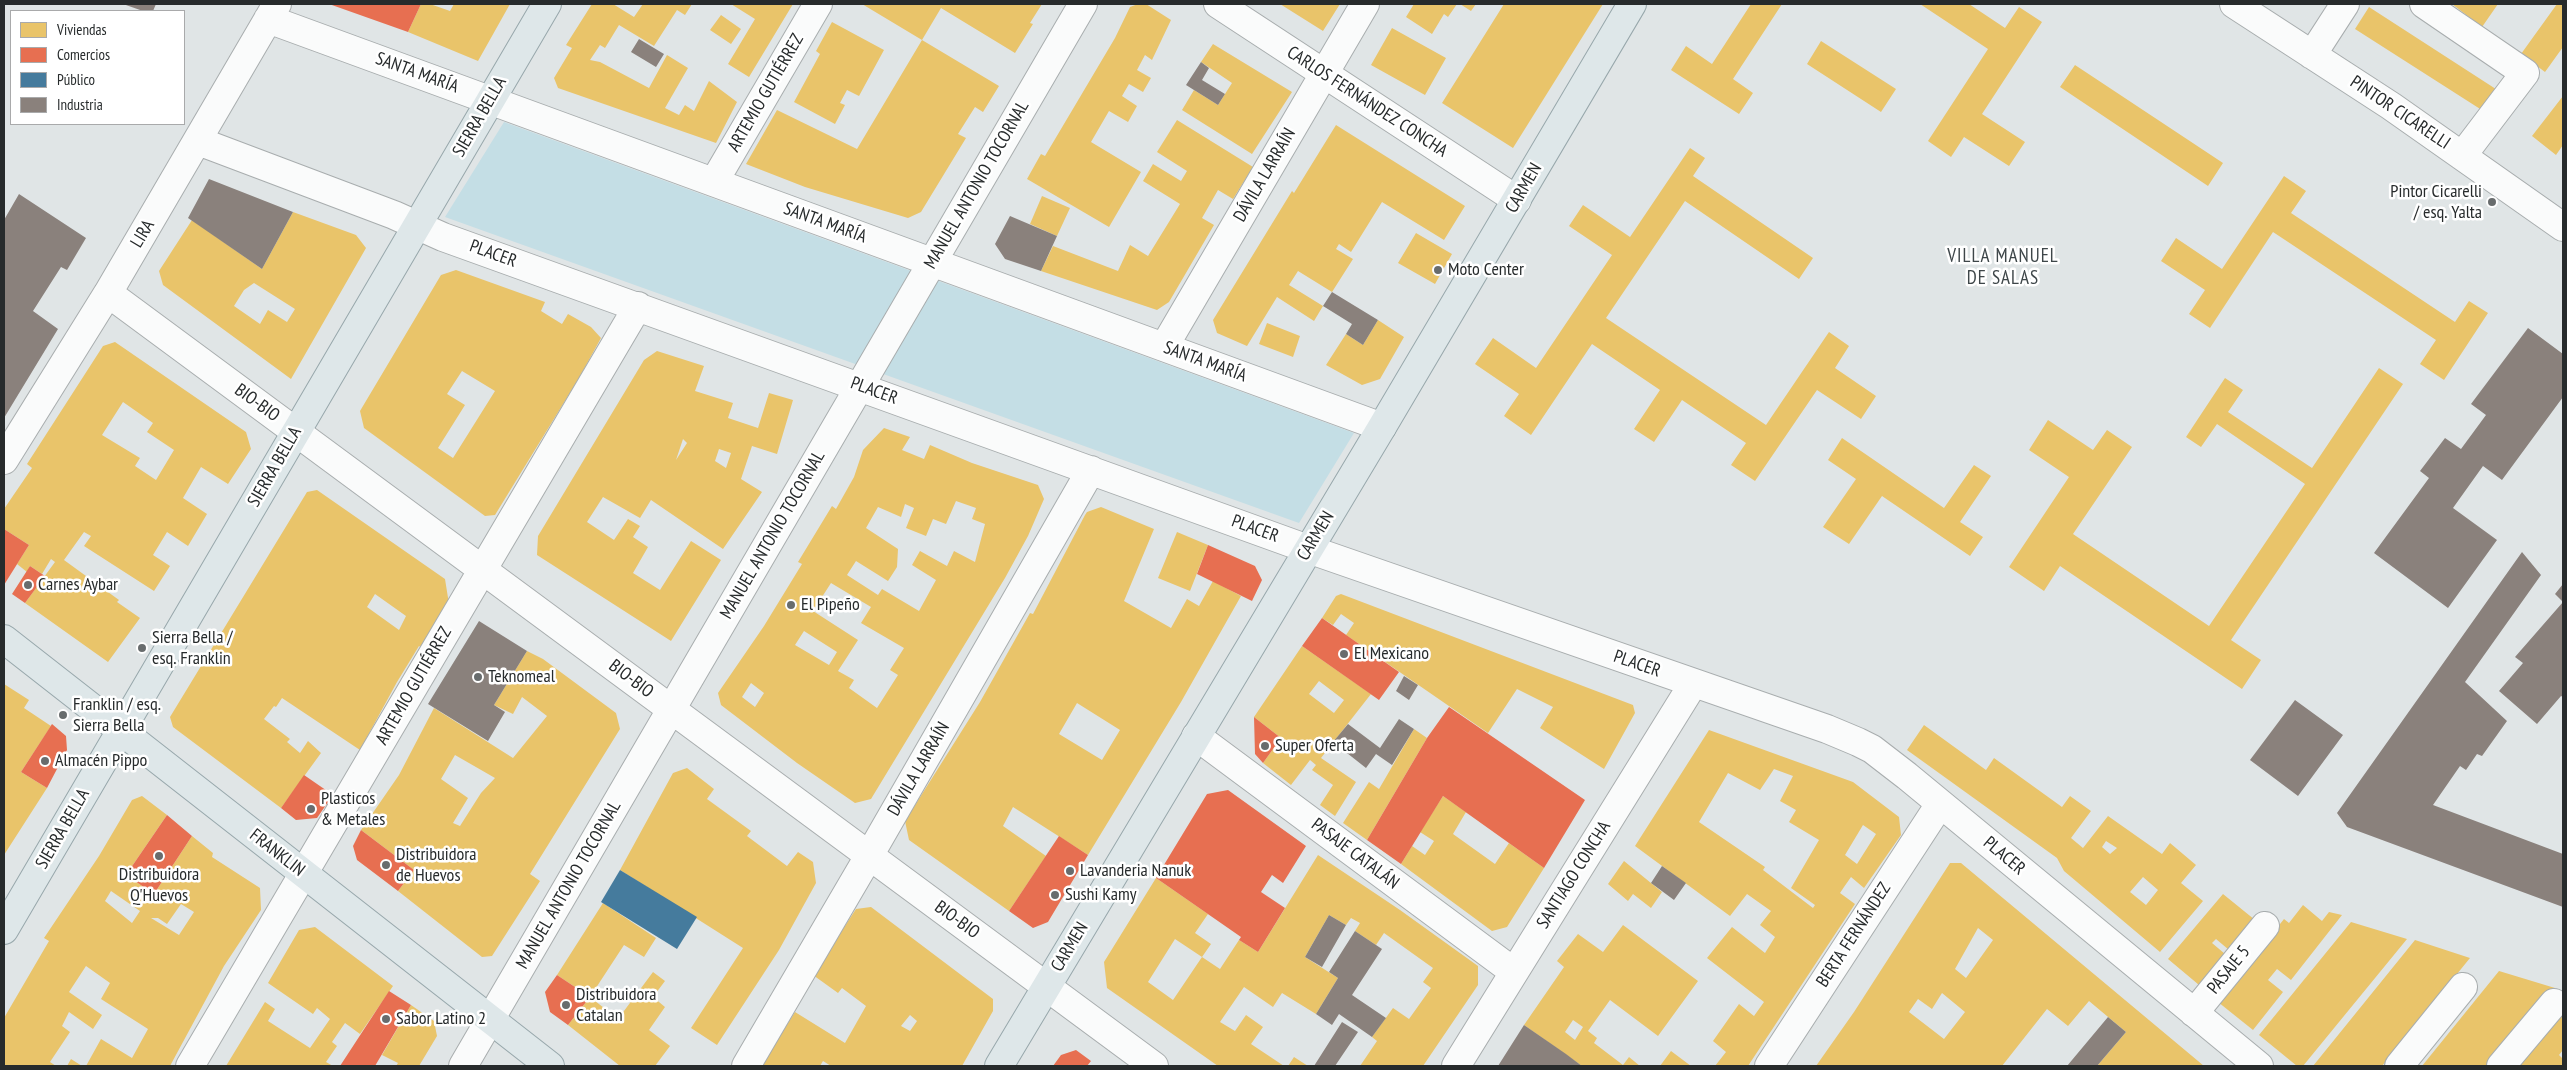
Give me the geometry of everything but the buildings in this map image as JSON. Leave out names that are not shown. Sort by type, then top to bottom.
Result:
[{"type":"main road","name":"SIERRA BELLA","points":[[4,930],[547,4]]},
{"type":"main road","name":"CARMEN","points":[[999,1066],[1632,4]]},
{"type":"main road","name":"FRANKLIN","points":[[4,638],[550,1066]]},
{"type":"street","name":"ARTEMIO GUTIÉRREZ","points":[[714,182],[818,4]]},
{"type":"street","name":"MANUEL ANTONIO TOCORNAL","points":[[463,1066],[1083,4]]},
{"type":"street","name":"CARLOS FERNÁNDEZ CONCHA","points":[[1218,4],[1516,200]]},
{"type":"street","name":"DÁVILA LARRAÍN","points":[[1164,347],[1365,4]]},
{"type":"street","name":"PINTOR CICARELLI","points":[[2234,4],[2462,156],[2563,227]]},
{"type":"street","points":[[2312,55],[2346,4]]},
{"type":"street","points":[[2424,4],[2525,73],[2462,156]]},
{"type":"street","name":"SANTA MARÍA","points":[[272,11],[490,100],[1382,426]]},
{"type":"street","name":"LIRA","points":[[4,460],[108,292],[198,141],[272,11]]},
{"type":"street","name":"PLACER","points":[[198,141],[394,215],[417,226],[1308,549],[1827,729],[1872,749],[2259,1066]]},
{"type":"street","name":"BIO-BIO","points":[[108,292],[1154,1066]]},
{"type":"street","name":"ARTEMIO GUTIÉRREZ","points":[[190,1066],[638,306]]},
{"type":"street","name":"DÁVILA LARRAÍN","points":[[746,1066],[870,856],[1090,470]]},
{"type":"street","name":"SANTIAGO CONCHA","points":[[1456,1066],[1693,684]]},
{"type":"street","name":"PASAJE CATALÁN","points":[[1196,736],[1514,972]]},
{"type":"street","name":"BERTA FERNÁNDEZ","points":[[1769,1066],[1940,804]]},
{"type":"street","name":"PASAJE 5","points":[[2194,1013],[2265,926]]},
{"type":"street","points":[[2399,1066],[2463,987]]},
{"type":"street","points":[[2501,1066],[2554,1003]]},
{"type":"shaded area","points":[[504,122],[1354,433],[1299,523],[445,217]]},
{"type":"place","name":"Pintor Cicarelli / esq. Yalta","points":[[2492,202]]},
{"type":"place","name":"Moto Center","points":[[1438,270]]},
{"type":"place","name":"Carnes Aybar","points":[[28,585]]},
{"type":"place","name":"El Pipeño","points":[[791,605]]},
{"type":"place","name":"Sierra Bella / esq. Franklin","points":[[142,648]]},
{"type":"place","name":"El Mexicano","points":[[1344,654]]},
{"type":"place","name":"Teknomeal","points":[[478,677]]},
{"type":"place","name":"Franklin / esq. Sierra Bella","points":[[63,715]]},
{"type":"place","name":"Super Oferta","points":[[1265,746]]},
{"type":"place","name":"Almacén Pippo","points":[[45,761]]},
{"type":"place","name":"Plasticos & Metales","points":[[311,809]]},
{"type":"place","name":"Distribuidora Q'Huevos","points":[[159,856]]},
{"type":"place","name":"Distribuidora de Huevos","points":[[386,865]]},
{"type":"place","name":"Lavanderia Nanuk","points":[[1070,871]]},
{"type":"place","name":"Sushi Kamy","points":[[1055,895]]},
{"type":"place","name":"Distribuidora Catalan","points":[[566,1005]]},
{"type":"place","name":"Sabor Latino 2","points":[[386,1019]]},
{"type":"district","name":"VILLA MANUEL DE SALAS","points":[[2003,268]]}]
